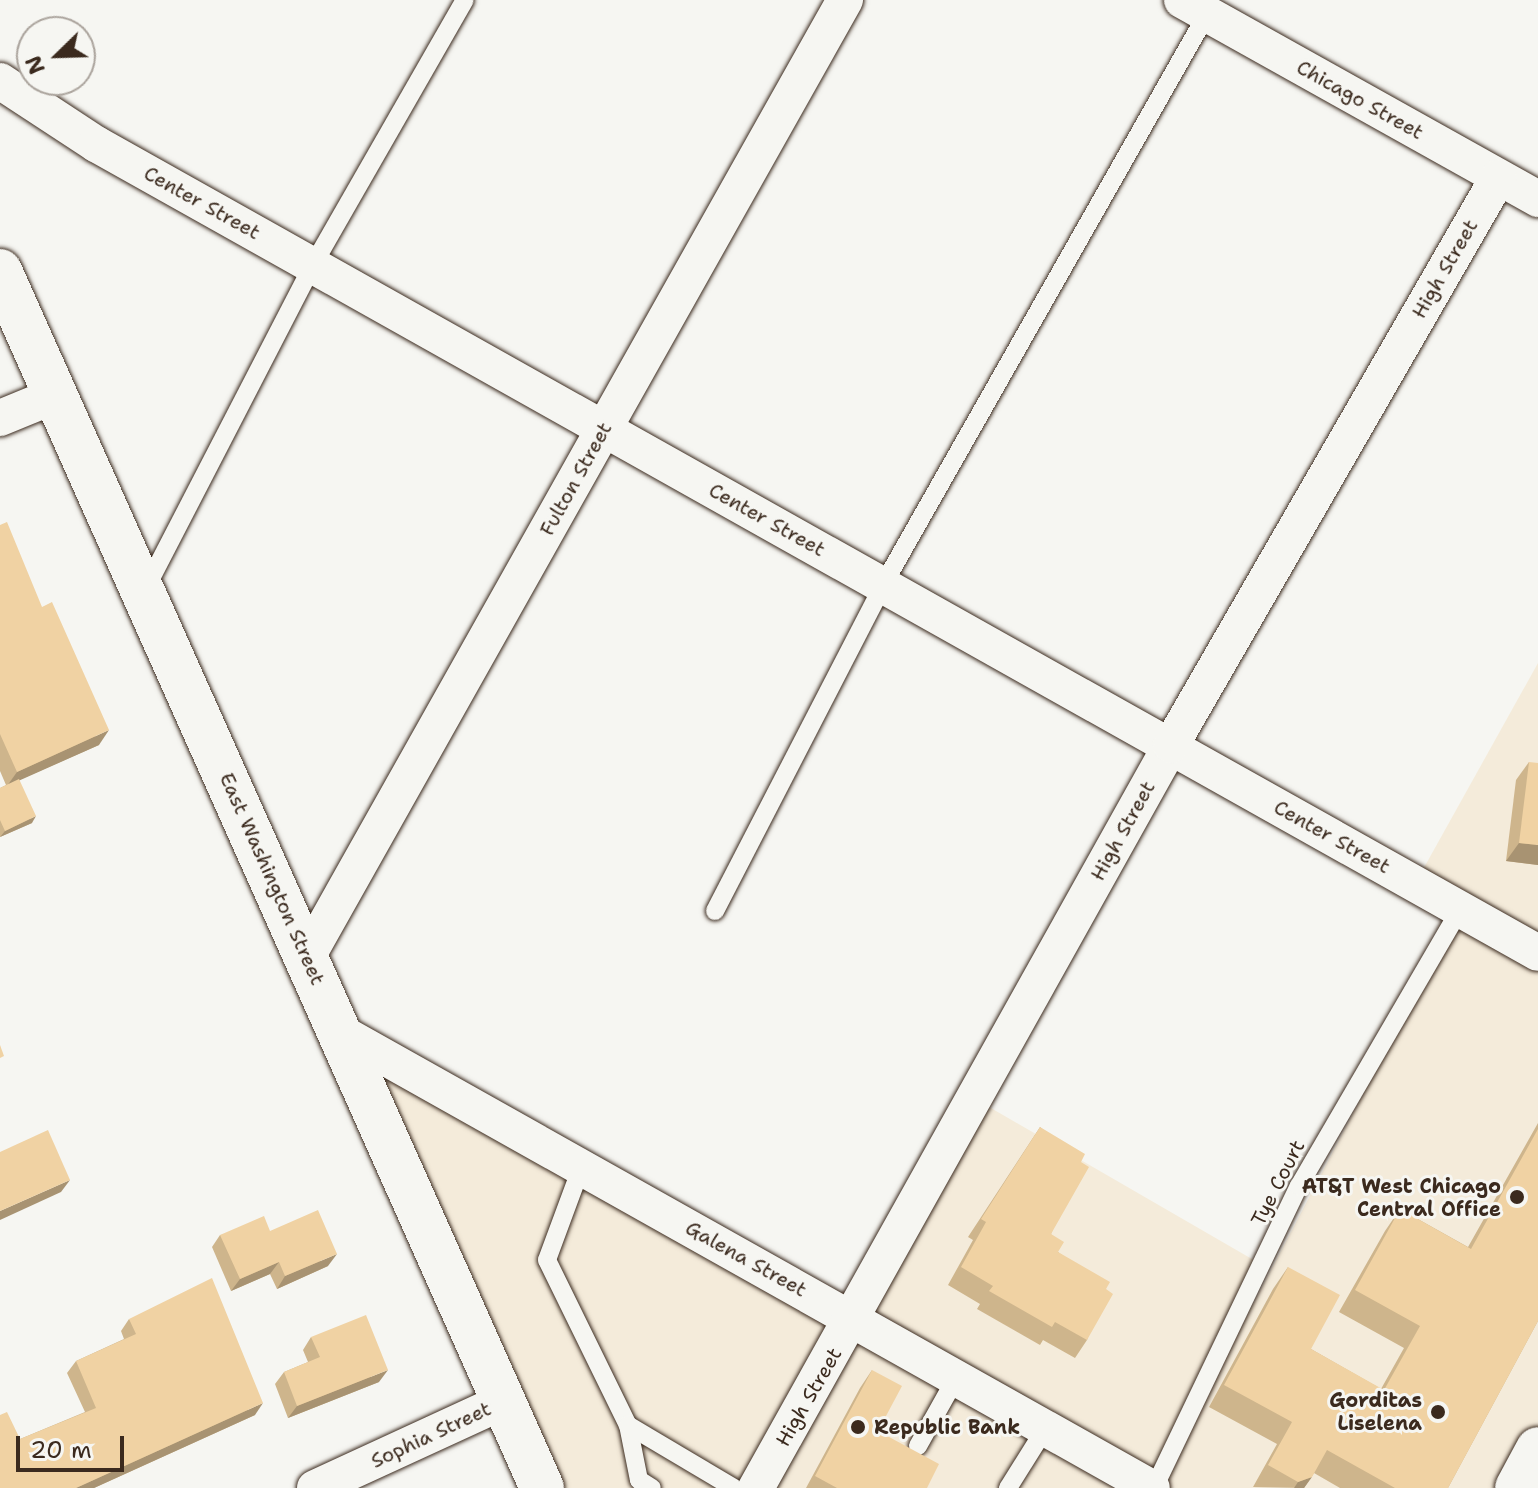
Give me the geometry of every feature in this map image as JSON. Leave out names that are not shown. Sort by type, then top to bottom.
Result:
[{"type":"main road","name":"East Washington Street","points":[[0,271],[542,1488]]},
{"type":"main road","points":[[1517,1488],[1538,1449]]},
{"type":"street","name":"Fulton Street","points":[[307,957],[845,0]]},
{"type":"street","name":"Chicago Street","points":[[1195,7],[1538,199]]},
{"type":"street","name":"Center Street","points":[[0,81],[96,144],[1538,953]]},
{"type":"street","name":"High Street","points":[[756,1488],[854,1319],[1171,745],[1498,178]]},
{"type":"street","points":[[0,418],[56,395]]},
{"type":"street","name":"Galena Street","points":[[340,1032],[1153,1488]]},
{"type":"street","name":"Sophia Street","points":[[315,1488],[504,1401]]},
{"type":"lane","points":[[144,592],[313,265],[465,0]]},
{"type":"lane","points":[[715,911],[883,585],[1195,7]]},
{"type":"lane","name":"Tye Court","points":[[1153,1488],[1299,1186],[1460,909]]},
{"type":"lane","points":[[581,1168],[547,1260],[628,1425],[639,1480],[652,1488]]},
{"type":"lane","points":[[918,1446],[956,1378]]},
{"type":"lane","points":[[628,1425],[734,1488]]},
{"type":"lane","points":[[1008,1488],[1045,1429]]},
{"type":"shaded area","points":[[1538,663],[1538,937],[1421,873]]},
{"type":"shaded area","points":[[1460,909],[1538,951],[1538,1488],[1157,1488]]},
{"type":"shaded area","points":[[360,1054],[839,1323],[746,1488],[551,1488]]},
{"type":"shaded area","points":[[984,1104],[1264,1266],[1152,1479],[866,1315]]},
{"type":"shaded area","points":[[858,1330],[1130,1488],[767,1488]]},
{"type":"building","points":[[7,522],[42,607],[52,602],[109,730],[17,772],[0,734],[0,525]]},
{"type":"building","points":[[1529,762],[1538,763],[1538,845],[1519,843]]},
{"type":"building","points":[[19,779],[36,816],[5,831],[0,820],[0,788]]},
{"type":"building","points":[[1040,1127],[1085,1154],[1081,1162],[1089,1167],[1051,1234],[1064,1242],[1058,1252],[1110,1282],[1106,1289],[1113,1294],[1087,1340],[1055,1322],[1052,1327],[989,1291],[993,1286],[961,1267],[986,1222],[981,1219]]},
{"type":"building","points":[[1538,1129],[1538,1321],[1448,1488],[1395,1488],[1327,1450],[1312,1477],[1298,1482],[1268,1465],[1292,1422],[1224,1385],[1288,1267],[1340,1295],[1311,1349],[1384,1390],[1420,1326],[1355,1290],[1400,1209],[1471,1249]]},
{"type":"building","points":[[48,1130],[70,1180],[0,1211],[0,1152]]},
{"type":"building","points":[[318,1210],[337,1254],[285,1276],[279,1262],[240,1279],[220,1235],[264,1216],[270,1231]]},
{"type":"building","points":[[212,1278],[263,1403],[76,1488],[0,1488],[0,1415],[7,1412],[20,1439],[96,1408],[76,1361],[136,1334],[129,1319]]},
{"type":"building","points":[[366,1315],[388,1370],[297,1406],[284,1372],[320,1357],[311,1337]]},
{"type":"building","name":"Republic Bank","points":[[872,1370],[902,1386],[878,1431],[939,1464],[927,1488],[837,1488],[815,1476]]},
{"type":"place","name":"AT&T West Chicago Central Office","points":[[1517,1197]]},
{"type":"place","name":"Gorditas Liselena","points":[[1438,1412]]},
{"type":"place","name":"Republic Bank","points":[[858,1427]]}]
